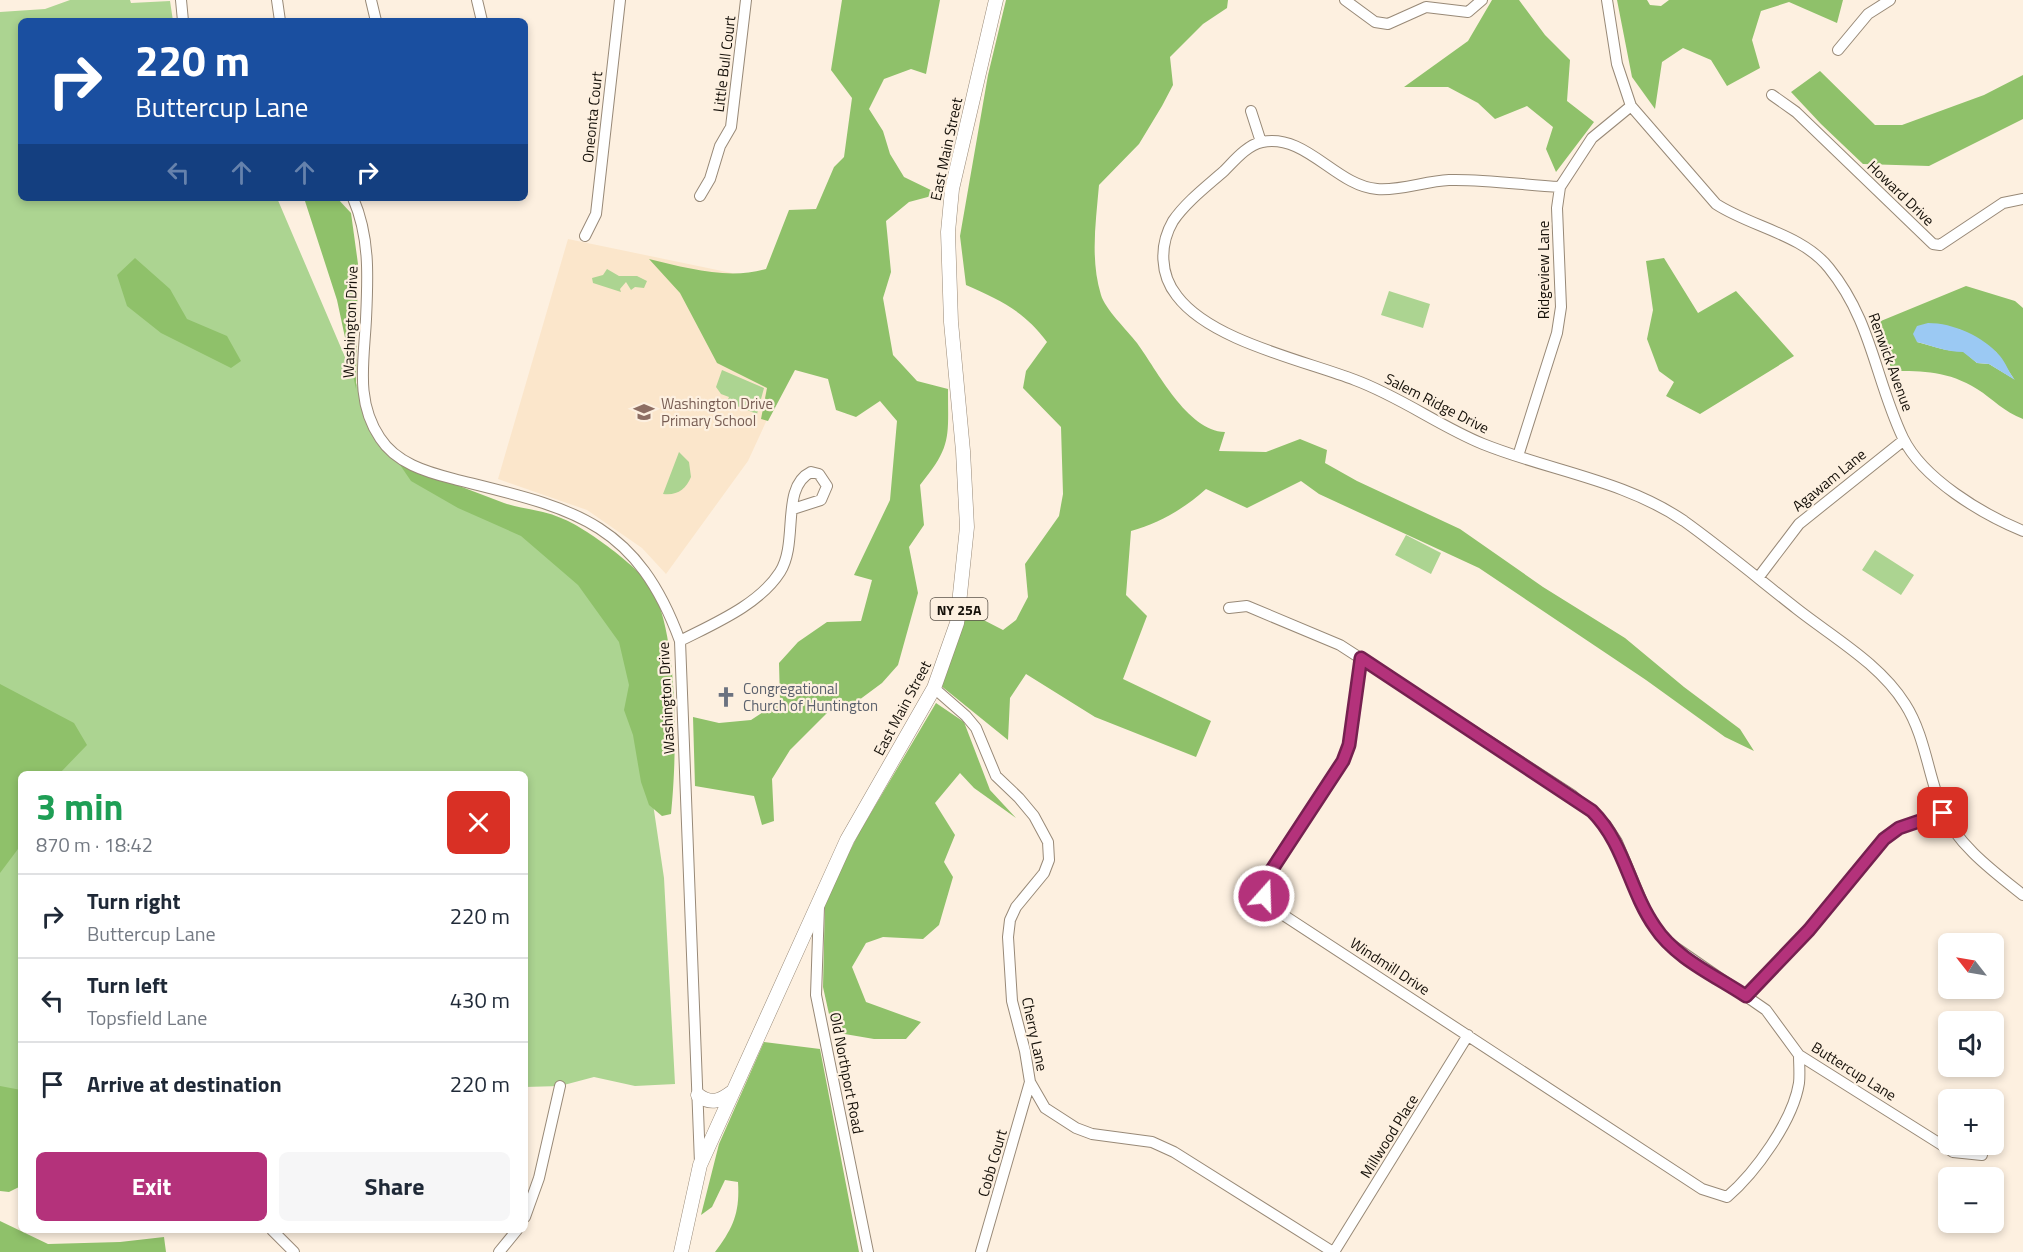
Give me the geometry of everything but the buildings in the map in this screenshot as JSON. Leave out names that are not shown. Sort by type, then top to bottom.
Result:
[{"type":"main road","name":"East Main Street","points":[[681,1252],[700,1165],[732,1092],[847,840],[934,688],[957,623],[967,527],[965,472],[951,322],[949,221],[952,189],[996,0]]},
{"type":"main road","points":[[698,1095],[713,1102],[721,1101],[732,1092]]},
{"type":"street","points":[[181,0],[183,18]]},
{"type":"street","points":[[277,0],[280,18]]},
{"type":"street","points":[[371,0],[375,18]]},
{"type":"street","points":[[477,0],[481,18]]},
{"type":"street","name":"Oneonta Court","points":[[585,236],[596,214],[620,0]]},
{"type":"street","name":"Little Bull Court","points":[[700,196],[710,179],[720,146],[731,127],[746,0]]},
{"type":"street","points":[[1345,0],[1375,22],[1388,24],[1426,7],[1468,12],[1482,0]]},
{"type":"street","name":"Renwick Avenue","points":[[1607,0],[1617,64],[1631,106],[1716,204],[1733,215],[1815,252],[1855,306],[1904,440],[1928,469],[1950,490],[1999,521],[2023,531]]},
{"type":"street","points":[[1838,50],[1868,14],[1890,0]]},
{"type":"street","name":"Howard Drive","points":[[1772,95],[1797,112],[1933,244],[1940,245],[2003,203],[2023,199]]},
{"type":"street","name":"Ridgeview Lane","points":[[1518,456],[1557,333],[1560,307],[1557,208],[1560,187],[1573,163],[1592,138],[1631,106]]},
{"type":"street","points":[[1251,111],[1261,142],[1301,149],[1344,178],[1378,189],[1426,182],[1469,180],[1560,187]]},
{"type":"street","name":"Salem Ridge Drive","points":[[1261,142],[1245,151],[1186,206],[1174,221],[1165,239],[1162,256],[1167,278],[1176,296],[1208,324],[1226,333],[1360,381],[1414,407],[1462,436],[1618,488],[1650,501],[1682,519],[1888,681],[1915,721],[1943,813],[1972,850],[2023,895]]},
{"type":"street","name":"Washington Drive","points":[[354,201],[362,218],[367,248],[362,382],[364,405],[370,422],[389,451],[408,463],[434,474],[542,502],[591,521],[639,563],[658,589],[680,641],[700,1165]]},
{"type":"street","name":"Agawam Lane","points":[[1758,578],[1798,524],[1904,440]]},
{"type":"street","points":[[680,641],[724,618],[769,588],[788,556],[793,509]]},
{"type":"street","name":"Buttercup Lane","points":[[1229,608],[1247,606],[1320,636],[1361,658],[1592,811],[1606,825],[1617,842],[1655,928],[1686,957],[1766,1010],[1799,1055],[1938,1143]]},
{"type":"street","name":"Windmill Drive","points":[[1361,658],[1349,745],[1343,761],[1269,874],[1264,886],[1264,896],[1268,905],[1702,1189],[1727,1197],[1742,1185],[1785,1123],[1799,1083],[1799,1055]]},
{"type":"street","name":"Cherry Lane","points":[[934,688],[976,728],[996,776],[1034,816],[1048,842],[1049,860],[1044,873],[1016,907],[1010,920],[1008,937],[1012,1001],[1025,1051],[1030,1082],[1045,1108],[1060,1120],[1092,1134],[1152,1142],[1174,1152],[1334,1252]]},
{"type":"street","points":[[1746,996],[1809,930],[1884,839],[1899,828],[1943,813]]},
{"type":"street","name":"Old Northport Road","points":[[820,898],[816,995],[868,1252]]},
{"type":"street","name":"Millwood Place","points":[[1334,1252],[1468,1035]]},
{"type":"street","name":"Cobb Court","points":[[981,1252],[1030,1082]]},
{"type":"street","points":[[528,1209],[539,1178],[560,1086]]},
{"type":"street","points":[[275,1233],[294,1252]]},
{"type":"street","points":[[499,1252],[515,1233]]},
{"type":"shaded area","name":"Washington Drive Primary School","points":[[568,239],[751,277],[793,363],[748,461],[666,574],[642,548],[587,510],[498,479]]},
{"type":"green space","points":[[70,0],[130,0],[131,3],[170,1],[173,18],[18,18],[18,201],[278,201],[386,453],[535,537],[627,628],[664,878],[675,1084],[635,1086],[594,1077],[560,1086],[528,1087],[528,771],[44,771],[0,711],[0,12],[45,9]]},
{"type":"green space","points":[[842,0],[940,0],[926,74],[911,69],[884,79],[869,109],[883,131],[890,154],[904,177],[939,194],[909,202],[886,221],[891,272],[883,298],[893,355],[917,381],[948,389],[948,431],[938,460],[920,485],[924,525],[909,547],[918,593],[898,665],[882,683],[855,703],[832,708],[790,750],[772,779],[774,821],[762,825],[754,796],[695,786],[693,717],[719,723],[751,720],[780,701],[779,663],[798,642],[827,622],[861,621],[872,580],[854,575],[890,500],[897,421],[880,401],[856,417],[836,410],[828,379],[795,370],[768,421],[761,419],[767,388],[717,363],[680,293],[649,259],[722,273],[766,269],[789,210],[816,209],[834,167],[844,157],[852,98],[831,70]]},
{"type":"green space","points":[[1006,0],[1228,0],[1227,8],[1203,24],[1170,57],[1173,85],[1162,106],[1139,144],[1099,185],[1095,240],[1096,268],[1103,301],[1137,343],[1186,411],[1211,429],[1225,432],[1219,451],[1266,452],[1300,439],[1327,450],[1325,463],[1357,481],[1460,529],[1543,587],[1625,638],[1684,687],[1740,729],[1754,751],[1725,737],[1646,680],[1479,568],[1319,494],[1301,481],[1247,508],[1206,489],[1171,514],[1131,531],[1126,595],[1147,616],[1123,679],[1211,721],[1196,757],[1095,717],[1026,674],[1010,698],[1008,740],[940,685],[968,612],[1003,630],[1016,620],[1028,597],[1025,564],[1059,516],[1063,494],[1061,427],[1023,388],[1026,371],[1047,342],[1020,314],[966,285],[960,236],[988,75]]},
{"type":"green space","points":[[1492,0],[1519,0],[1545,35],[1570,60],[1567,101],[1594,122],[1556,172],[1546,149],[1553,127],[1527,106],[1495,119],[1478,103],[1448,87],[1404,87],[1468,41]]},
{"type":"green space","points":[[1617,0],[1647,0],[1650,5],[1661,6],[1669,0],[1843,0],[1837,23],[1789,2],[1761,11],[1752,40],[1760,68],[1727,86],[1711,60],[1683,48],[1662,62],[1655,109],[1632,77]]},
{"type":"green space","points":[[1820,71],[1875,125],[1902,125],[1984,95],[2023,75],[2023,119],[1929,166],[1863,164],[1791,92]]},
{"type":"green space","points":[[305,201],[340,201],[351,213],[358,264],[356,389],[337,300]]},
{"type":"green space","points":[[135,258],[170,289],[187,319],[227,336],[241,361],[231,368],[161,333],[127,306],[117,275]]},
{"type":"green space","points":[[1664,258],[1698,313],[1736,291],[1794,356],[1700,414],[1666,396],[1674,382],[1659,371],[1647,339],[1653,310],[1646,261]]},
{"type":"green space","points":[[607,269],[619,276],[637,276],[647,281],[644,288],[635,287],[631,290],[626,282],[620,289],[621,292],[593,283],[592,278],[603,275]]},
{"type":"green space","points":[[1966,286],[2015,301],[2023,308],[2023,419],[2004,409],[1977,389],[1946,375],[1892,371],[1876,323]],"holes":[[[1959,329],[1996,352],[2014,379],[1989,364],[1977,363],[1963,351],[1946,350],[1917,342]]]},
{"type":"green space","points":[[1389,291],[1430,304],[1423,328],[1381,315]]},
{"type":"green space","points":[[722,370],[764,388],[757,414],[727,402],[729,397],[721,394],[716,387]]},
{"type":"green space","points":[[679,452],[689,462],[691,477],[680,491],[663,494]]},
{"type":"green space","points":[[398,462],[504,503],[561,518],[612,549],[647,581],[661,612],[672,668],[675,731],[671,814],[662,816],[649,805],[641,782],[633,735],[624,710],[629,685],[619,642],[578,585],[521,536],[458,508],[411,481]]},
{"type":"green space","points":[[1406,535],[1441,553],[1431,574],[1395,555]]},
{"type":"green space","points":[[1875,550],[1914,575],[1901,595],[1862,570]]},
{"type":"green space","points":[[0,684],[74,723],[87,745],[62,771],[18,771],[18,849],[0,873]]},
{"type":"green space","points":[[936,703],[964,722],[990,790],[1016,818],[974,788],[960,773],[935,803],[955,835],[944,862],[953,877],[939,925],[923,939],[883,937],[866,943],[852,967],[866,1002],[921,1022],[906,1039],[874,1039],[833,1032],[823,987],[825,900],[859,833]]},
{"type":"green space","points":[[18,821],[18,1118],[0,1121],[0,851]]},
{"type":"green space","points":[[764,1042],[820,1049],[859,1252],[715,1252],[734,1220],[738,1203],[738,1182],[725,1180],[712,1207],[701,1215],[719,1144]]},
{"type":"green space","points":[[0,1086],[18,1089],[18,1188],[9,1192],[0,1191]]},
{"type":"green space","points":[[0,1221],[18,1230],[18,1233],[25,1233],[48,1244],[120,1242],[164,1237],[166,1252],[0,1252]]},
{"type":"water","points":[[1928,323],[1957,328],[1985,342],[2000,356],[2015,380],[1989,364],[1977,363],[1963,352],[1917,342],[1913,334],[1917,326]]},
{"type":"place","name":"Washington Drive Primary School","points":[[644,412]]},
{"type":"place","name":"Congregational Church of Huntington","points":[[726,697]]},
{"type":"route","points":[[1264,896],[1264,886],[1269,874],[1343,761],[1349,745],[1361,658],[1572,795],[1592,811],[1606,825],[1617,842],[1655,928],[1686,957],[1746,996],[1809,930],[1884,839],[1899,828],[1943,813]]}]
